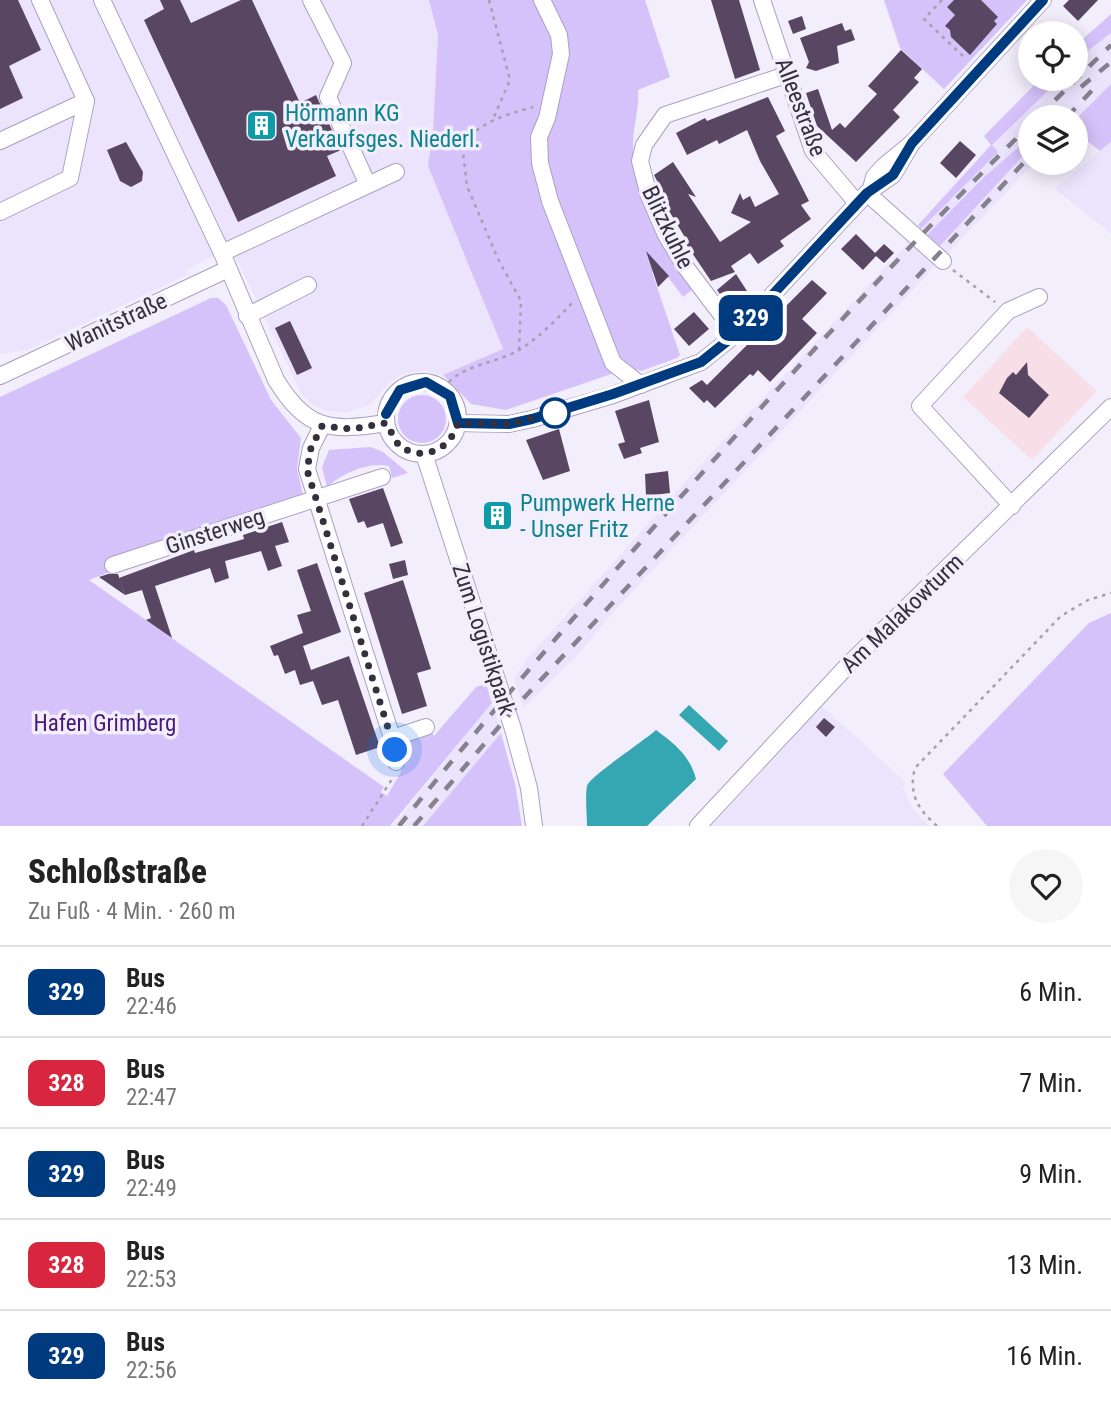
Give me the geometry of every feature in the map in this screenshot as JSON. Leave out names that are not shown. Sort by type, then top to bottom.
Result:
[{"type":"street","points":[[0,212],[71,178],[86,101],[40,0]]},
{"type":"street","points":[[102,0],[222,253],[226,270],[276,380],[288,400],[303,415],[322,426],[353,429],[386,423]]},
{"type":"street","points":[[311,0],[343,63],[328,97],[368,185]]},
{"type":"street","points":[[542,0],[559,35],[561,54],[552,101],[539,137],[540,163],[550,201],[613,363],[641,385]]},
{"type":"street","name":"Alleestraße","points":[[762,0],[813,151],[943,261]]},
{"type":"street","points":[[458,423],[509,424],[641,385],[701,362],[736,334],[865,195],[893,175],[912,143],[1043,0]]},
{"type":"street","name":"Blitzkuhle","points":[[736,334],[684,265],[666,235],[649,196],[640,161],[644,145],[665,115],[786,75]]},
{"type":"street","points":[[0,141],[86,101]]},
{"type":"street","points":[[222,253],[396,172]]},
{"type":"street","name":"Wanitstraße","points":[[2,374],[226,270]]},
{"type":"street","points":[[247,316],[308,285]]},
{"type":"street","points":[[1012,506],[920,406],[1008,311],[1039,297]]},
{"type":"street","points":[[426,382],[444,389],[455,404],[458,423],[455,432],[443,447],[424,454],[399,446],[386,423],[388,405],[408,385],[426,382]]},
{"type":"street","name":"Am Malakowturm","points":[[698,826],[848,665],[1111,407]]},
{"type":"street","points":[[322,426],[311,448],[307,470],[392,738],[396,762]]},
{"type":"street","name":"Zum Logistikpark","points":[[424,454],[513,729],[529,788],[534,826]]},
{"type":"street","name":"Ginsterweg","points":[[113,565],[382,477]]},
{"type":"street","points":[[392,738],[426,727]]},
{"type":"path","points":[[489,0],[510,80],[493,119]]},
{"type":"path","points":[[942,0],[924,19],[966,59]]},
{"type":"path","points":[[519,350],[522,302],[498,259],[467,186],[462,144],[475,129],[493,119],[552,101]]},
{"type":"path","points":[[943,261],[1008,311]]},
{"type":"path","points":[[444,389],[451,377],[519,350],[547,329],[573,302],[582,283]]},
{"type":"path","points":[[937,826],[918,807],[912,793],[915,768],[1061,617],[1088,600],[1111,593]]},
{"type":"path","points":[[362,826],[387,790]]},
{"type":"shaded area","points":[[0,0],[429,0],[438,35],[433,132],[428,166],[503,350],[443,375],[423,370],[402,374],[387,385],[370,405],[346,412],[325,411],[311,404],[301,393],[231,247],[185,270],[187,275],[27,350],[0,354]]},
{"type":"shaded area","points":[[1111,33],[1111,84],[1088,107],[1033,105],[1047,91],[1088,91],[1088,51]]},
{"type":"shaded area","points":[[1018,119],[1018,147],[983,178],[927,235],[921,229],[998,151],[991,145]]},
{"type":"shaded area","points":[[1111,142],[1111,233],[1055,189],[1072,175],[1088,175],[1088,161]]},
{"type":"shaded area","points":[[1018,161],[1018,175],[1023,175],[947,254],[940,246]]},
{"type":"shaded area","points":[[911,240],[936,265],[606,620],[579,654],[523,708],[514,678],[527,659],[707,458]]},
{"type":"shaded area","points":[[1027,327],[1097,391],[1032,460],[963,397]]},
{"type":"shaded area","points":[[492,703],[501,733],[423,826],[393,826]]},
{"type":"shaded area","points":[[822,706],[905,782],[903,788],[913,810],[930,826],[712,826]]},
{"type":"green space","points":[[429,0],[645,0],[670,77],[638,90],[633,147],[643,188],[657,225],[692,290],[683,297],[662,269],[652,272],[680,355],[677,358],[641,371],[629,368],[506,410],[471,404],[443,375],[503,349],[428,166],[433,132],[438,35]]},
{"type":"green space","points":[[884,0],[1027,0],[944,89],[900,48]]},
{"type":"green space","points":[[1111,14],[1111,33],[1088,51],[1088,34]]},
{"type":"green space","points":[[1111,84],[1111,142],[1100,151],[1088,142],[1088,107]]},
{"type":"green space","points":[[1028,91],[1048,91],[1033,105],[1018,105],[1018,120],[992,145],[998,152],[921,229],[918,225],[991,145],[984,136]]},
{"type":"green space","points":[[1018,147],[1018,161],[940,246],[927,235],[983,178]]},
{"type":"green space","name":"Hafen Grimberg","points":[[211,298],[218,298],[226,305],[271,400],[301,438],[297,469],[303,495],[89,580],[384,787],[381,792],[387,796],[401,772],[402,751],[409,740],[432,732],[434,736],[476,687],[486,684],[492,703],[390,826],[0,826],[0,397]]},
{"type":"green space","points":[[422,395],[439,402],[446,419],[439,436],[422,443],[405,436],[398,419],[405,402]]},
{"type":"green space","points":[[371,447],[383,452],[408,473],[392,478],[389,466],[373,465],[347,473],[327,487],[322,467],[329,450]]},
{"type":"green space","points":[[1111,613],[1111,826],[987,826],[943,774],[1089,623]]},
{"type":"green space","points":[[501,733],[515,784],[522,826],[423,826]]},
{"type":"water","points":[[689,705],[728,741],[719,751],[679,715]]},
{"type":"water","points":[[656,730],[681,751],[696,779],[647,826],[587,826],[586,791],[590,781]]},
{"type":"building","points":[[0,0],[18,0],[41,50],[9,66],[23,98],[0,109]]},
{"type":"building","name":"Hörmann KG Verkaufsges. Niederl.","points":[[160,0],[180,0],[191,23],[241,0],[252,0],[300,103],[316,95],[341,150],[327,156],[336,176],[238,222],[144,20],[164,9]]},
{"type":"building","points":[[711,0],[739,0],[760,70],[735,79]]},
{"type":"building","points":[[954,0],[981,0],[998,17],[994,21],[997,24],[970,55],[951,37],[950,30],[945,26],[955,15],[947,7]]},
{"type":"building","points":[[1069,0],[1098,0],[1078,21],[1063,6]]},
{"type":"building","points":[[802,16],[806,29],[793,34],[788,21]]},
{"type":"building","points":[[842,23],[845,31],[851,29],[855,40],[837,46],[839,63],[816,71],[806,68],[809,62],[800,38]]},
{"type":"building","points":[[901,50],[922,69],[914,78],[919,82],[893,110],[900,117],[856,162],[817,126],[806,93],[818,89],[832,130],[840,123],[845,128],[877,94],[868,86]]},
{"type":"building","points":[[768,97],[785,131],[776,136],[809,201],[801,205],[811,219],[780,241],[784,246],[758,264],[750,253],[731,266],[735,272],[711,281],[684,241],[686,239],[666,206],[669,204],[654,175],[673,162],[696,197],[688,194],[720,242],[751,222],[731,213],[740,193],[743,200],[750,196],[755,207],[779,194],[760,161],[747,130],[719,144],[717,140],[687,155],[676,133],[705,118],[707,121]]},
{"type":"building","points":[[960,141],[976,155],[956,178],[940,163]]},
{"type":"building","points":[[126,142],[143,172],[142,181],[131,187],[120,181],[107,150]]},
{"type":"building","points":[[856,234],[875,253],[884,244],[894,253],[884,263],[876,256],[863,270],[841,249]]},
{"type":"building","points":[[646,251],[669,276],[658,287]]},
{"type":"building","points":[[736,274],[747,291],[727,304],[717,290]]},
{"type":"building","points":[[812,280],[827,293],[802,319],[817,333],[770,382],[758,370],[753,376],[750,374],[715,408],[707,400],[704,403],[689,388],[702,380],[707,385]]},
{"type":"building","points":[[694,312],[709,329],[689,346],[674,329]]},
{"type":"building","points":[[290,321],[312,368],[297,375],[275,328]]},
{"type":"building","points":[[1027,362],[1028,375],[1049,395],[1029,418],[999,393],[1007,378],[1013,372],[1016,375]]},
{"type":"building","points":[[649,400],[659,442],[640,448],[642,453],[624,459],[618,444],[625,442],[615,411]]},
{"type":"building","points":[[559,429],[570,471],[543,480],[526,440]]},
{"type":"building","points":[[668,471],[670,493],[646,496],[645,474]]},
{"type":"building","points":[[383,488],[403,543],[391,547],[383,523],[367,528],[364,521],[358,523],[349,499]]},
{"type":"building","name":"Pumpwerk Herne - Unser Fritz","points":[[500,502],[507,523],[493,528],[487,507]]},
{"type":"building","points":[[282,522],[289,542],[275,546],[282,566],[268,571],[261,551],[225,561],[229,578],[215,583],[210,568],[155,586],[172,638],[146,620],[151,618],[142,590],[125,595],[119,578],[194,550],[195,553],[244,539],[243,535]]},
{"type":"building","points":[[405,560],[408,575],[393,579],[389,564]]},
{"type":"building","points":[[317,563],[341,632],[303,646],[311,670],[349,656],[380,747],[356,755],[338,700],[322,705],[313,681],[300,685],[295,670],[285,674],[278,655],[274,656],[270,646],[303,633],[297,615],[311,611],[297,570]]},
{"type":"building","points":[[118,574],[125,595],[99,577]]},
{"type":"building","points":[[403,580],[431,669],[417,673],[427,706],[402,714],[364,593]]},
{"type":"building","points":[[824,718],[835,727],[826,737],[816,727]]},
{"type":"railway","points":[[1050,105],[1111,45]]},
{"type":"railway","points":[[1088,81],[1111,62]]},
{"type":"railway","points":[[1078,105],[1100,82]]},
{"type":"railway","points":[[399,826],[549,647],[703,472],[864,295],[1018,137]]},
{"type":"railway","points":[[414,826],[521,701],[1018,169]]},
{"type":"bus line","name":"329","points":[[386,414],[393,396],[400,390],[417,382],[426,382],[444,389],[450,396],[455,404],[458,423],[509,424],[555,413],[688,369],[701,362],[736,334],[871,189],[881,186],[893,175],[903,163],[912,143],[1043,0]]},
{"type":"place","name":"Hörmann KG Verkaufsges. Niederl.","points":[[262,126]]},
{"type":"place","name":"Pumpwerk Herne - Unser Fritz","points":[[497,516]]},
{"type":"route","points":[[395,750],[307,470],[311,448],[322,426],[353,429],[386,423],[388,432],[399,446],[415,454],[424,454],[434,452],[450,441],[458,423],[509,424],[555,413]]}]
